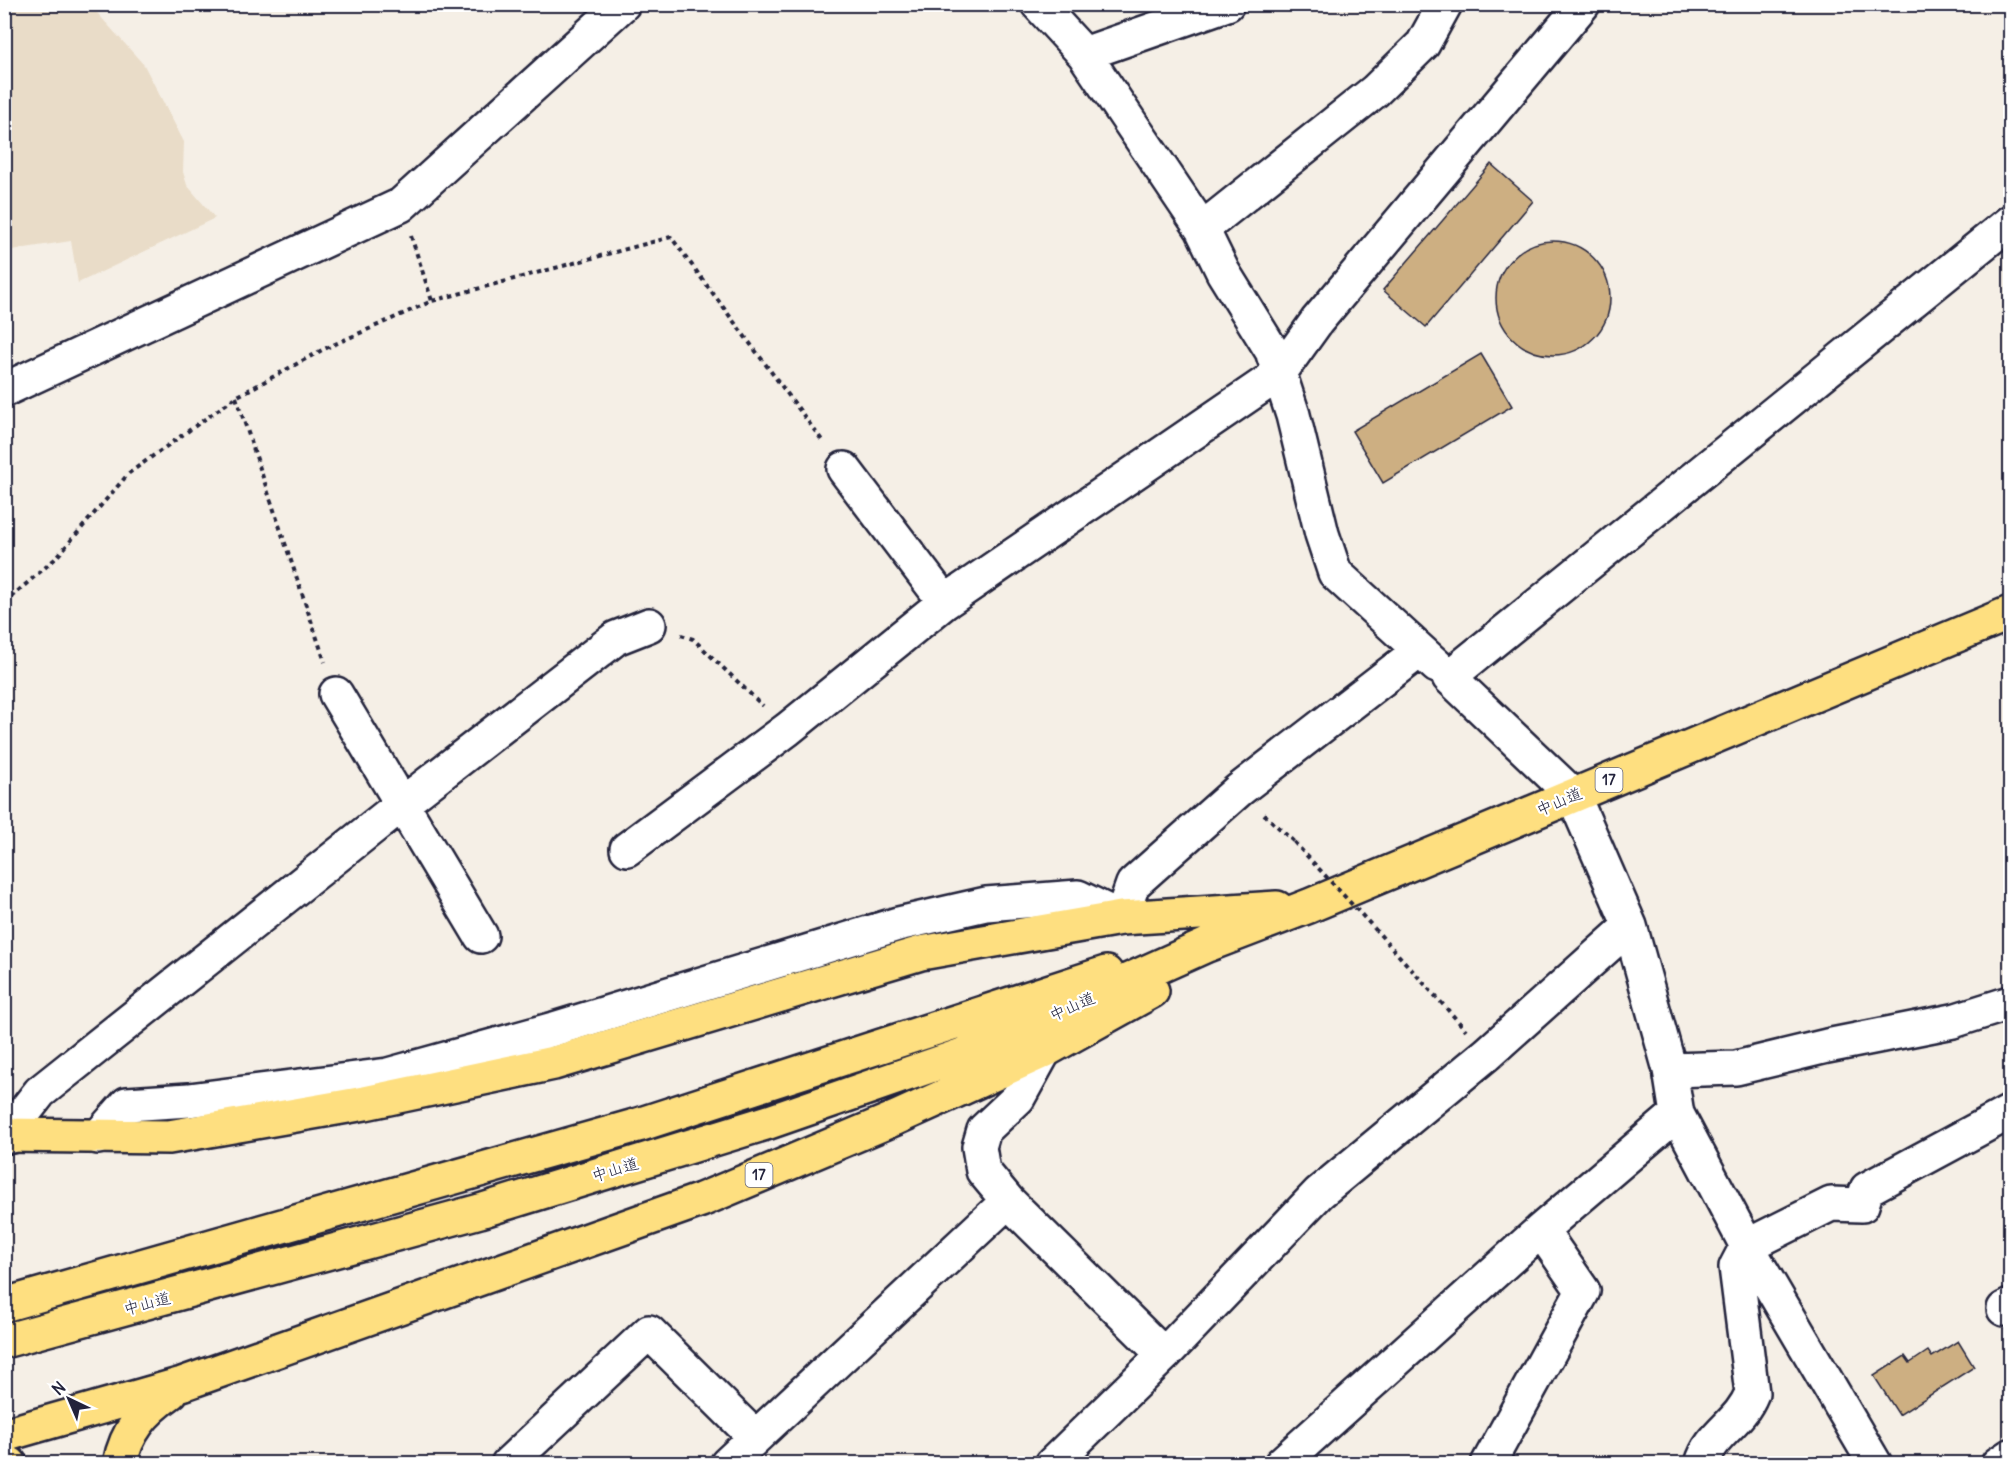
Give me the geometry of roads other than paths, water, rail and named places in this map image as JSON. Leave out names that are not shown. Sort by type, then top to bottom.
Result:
[{"type":"main road","name":"中山道","points":[[4,1341],[480,1211],[769,1122],[962,1055],[1207,945],[1309,906],[2010,613]]},
{"type":"main road","points":[[8,1136],[169,1137],[365,1103],[543,1066],[921,953],[1121,918],[1309,906]]},
{"type":"main road","name":"17","points":[[4,1435],[182,1384],[701,1200],[896,1118],[1044,1051],[1309,906]]},
{"type":"main road","name":"中山道","points":[[4,1305],[638,1125],[1065,984],[1207,945]]},
{"type":"main road","points":[[120,1464],[124,1446],[134,1426],[151,1406],[182,1384]]},
{"type":"main road","points":[[4,1461],[10,1464]]},
{"type":"street","points":[[4,390],[401,205],[623,4]]},
{"type":"street","points":[[1038,4],[1084,54],[1202,230],[1223,272],[1272,351],[1293,416],[1322,534],[1335,573],[1573,795],[1630,926],[1670,1070],[1677,1114],[1747,1246],[1875,1464]]},
{"type":"street","points":[[1084,54],[1227,4]]},
{"type":"street","points":[[1202,230],[1375,91],[1423,44],[1445,4]]},
{"type":"street","points":[[627,849],[788,729],[945,602],[1279,374],[1317,321],[1583,4]]},
{"type":"street","points":[[1449,677],[2010,222]]},
{"type":"street","points":[[844,469],[945,602]]},
{"type":"street","points":[[8,1136],[40,1092],[402,804],[616,638],[649,625]]},
{"type":"street","points":[[1121,918],[1133,884],[1239,790],[1419,651]]},
{"type":"street","points":[[336,694],[481,936]]},
{"type":"street","points":[[1052,1464],[1164,1356],[1319,1194],[1488,1054],[1630,926]]},
{"type":"street","points":[[1670,1070],[1736,1068],[1827,1046],[1953,1021],[2010,1003]]},
{"type":"street","points":[[1044,1051],[1018,1098],[984,1130],[979,1148],[982,1171],[1008,1201],[1164,1356]]},
{"type":"street","points":[[1702,1464],[1706,1449],[1745,1410],[1752,1393],[1736,1267],[1747,1246],[1831,1204],[1862,1205],[1867,1189],[2010,1112]]},
{"type":"street","points":[[1300,1458],[1541,1230],[1677,1114]]},
{"type":"street","points":[[727,1464],[1008,1201]]},
{"type":"street","points":[[1488,1464],[1583,1291],[1541,1230]]},
{"type":"street","points":[[508,1464],[649,1332],[755,1437]]},
{"type":"street","points":[[1998,1464],[2010,1456]]}]
